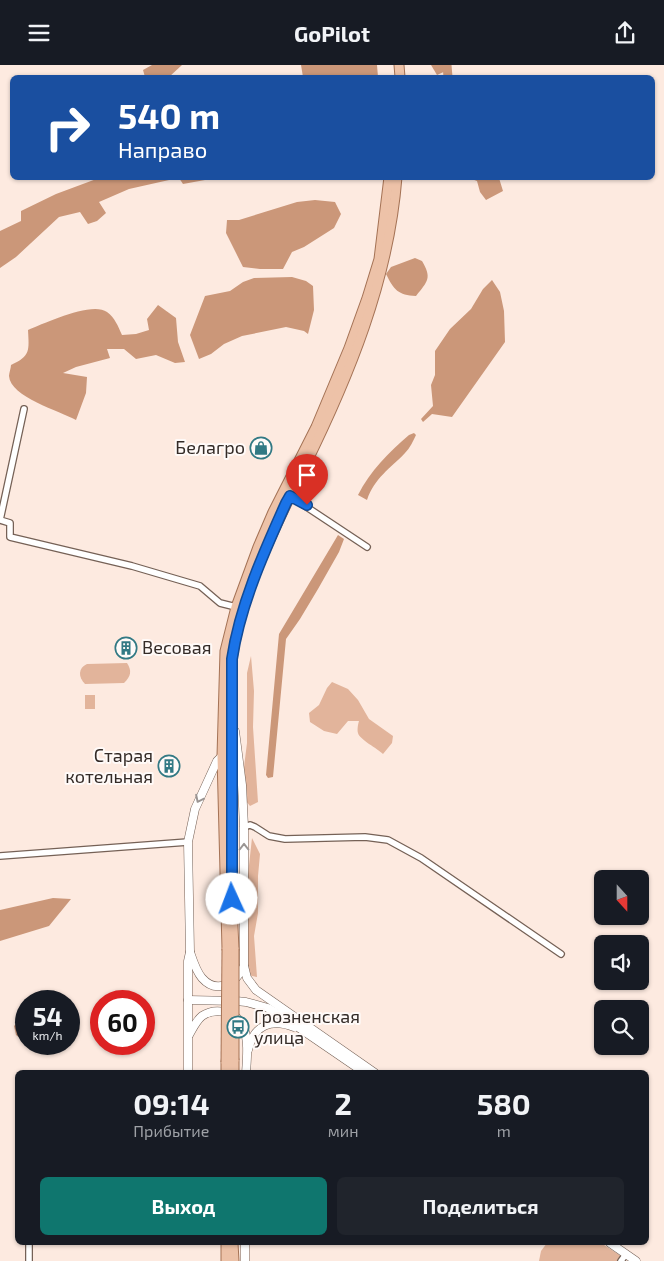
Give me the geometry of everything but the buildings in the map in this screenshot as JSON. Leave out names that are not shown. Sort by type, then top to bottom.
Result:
[{"type":"main road","points":[[230,949],[222,756],[225,651],[236,607],[273,512],[316,427],[353,339],[379,259],[389,180]]},
{"type":"main road","points":[[227,1070],[230,1061],[232,659],[234,644],[248,596],[263,555],[332,409],[368,318],[388,245],[397,180]]},
{"type":"main road","points":[[232,709],[242,785],[244,827],[244,966],[250,984],[279,1007],[371,1070]]},
{"type":"main road","points":[[188,1070],[190,952],[188,842],[195,809],[222,756]]},
{"type":"main road","points":[[190,952],[199,973],[208,983],[214,985],[220,986],[232,982],[241,973],[244,966]]},
{"type":"main road","points":[[188,1000],[238,996],[259,1000],[279,1007]]},
{"type":"main road","points":[[188,1000],[252,1003],[273,1011],[360,1070]]},
{"type":"main road","points":[[188,1037],[195,1023],[201,1017],[213,1011],[226,1012],[234,1016],[243,1025],[247,1054],[246,1070]]},
{"type":"main road","points":[[247,1054],[252,1037],[266,1025],[279,1023],[299,1029]]},
{"type":"main road","points":[[230,1061],[233,1070]]},
{"type":"main road","points":[[226,1245],[226,1261]]},
{"type":"main road","points":[[233,1245],[234,1261]]},
{"type":"main road","points":[[245,1245],[245,1261]]},
{"type":"main road","points":[[612,1245],[624,1257],[636,1261]]},
{"type":"street","points":[[24,409],[0,520],[10,523],[10,537],[132,566],[200,586],[220,603],[236,607]]},
{"type":"street","points":[[290,496],[367,547]]},
{"type":"street","points":[[244,827],[250,825],[269,836],[285,839],[365,837],[388,840],[421,858],[561,954]]},
{"type":"street","points":[[0,856],[188,842]]},
{"type":"street","points":[[29,1245],[29,1261]]},
{"type":"shaded area","points":[[152,65],[182,65],[171,75],[144,75],[143,70]]},
{"type":"shaded area","points":[[301,65],[377,65],[378,75],[303,75]]},
{"type":"shaded area","points":[[431,65],[450,65],[448,70],[437,75]]},
{"type":"shaded area","points":[[94,180],[169,180],[129,189],[99,202],[106,213],[97,221],[88,224],[80,212],[59,217],[16,257],[0,268],[0,231],[21,221],[21,211],[56,194]]},
{"type":"shaded area","points":[[180,180],[205,180],[183,184]]},
{"type":"shaded area","points":[[474,180],[500,180],[503,191],[486,200],[480,192],[477,181]]},
{"type":"shaded area","points":[[315,200],[335,202],[341,214],[334,228],[304,247],[292,252],[283,269],[243,267],[226,233],[227,220],[239,220],[297,202]]},
{"type":"shaded area","points":[[415,258],[422,261],[428,276],[426,283],[416,296],[397,291],[386,274],[391,267]]},
{"type":"shaded area","points":[[292,277],[306,281],[313,286],[314,310],[308,334],[304,331],[286,327],[242,336],[199,359],[190,335],[205,296],[230,291],[243,282],[254,278]]},
{"type":"shaded area","points":[[492,280],[500,292],[504,311],[505,342],[452,417],[432,414],[423,422],[421,419],[433,406],[431,385],[435,375],[435,351],[450,329],[471,309],[483,289]]},
{"type":"shaded area","points":[[158,305],[176,318],[178,342],[185,362],[175,363],[156,355],[136,359],[124,349],[107,349],[110,358],[76,367],[63,373],[87,377],[86,393],[76,420],[26,397],[12,384],[9,376],[11,365],[22,359],[27,352],[29,343],[28,330],[68,314],[100,309],[112,317],[122,335],[136,334],[149,330],[147,319]]},
{"type":"shaded area","points":[[414,433],[416,435],[408,449],[374,485],[367,500],[358,495],[380,462],[409,435]]},
{"type":"shaded area","points":[[338,535],[344,539],[339,552],[300,619],[286,639],[273,777],[268,778],[266,775],[279,634]]},
{"type":"shaded area","points":[[251,656],[258,802],[250,806],[246,801],[244,767],[247,743],[247,673]]},
{"type":"shaded area","points":[[127,663],[130,673],[124,683],[85,684],[80,676],[82,668],[87,664]]},
{"type":"shaded area","points":[[332,682],[348,689],[358,700],[369,719],[393,736],[392,743],[383,754],[359,735],[359,721],[348,721],[337,734],[324,731],[310,722],[309,713],[319,705]]},
{"type":"shaded area","points":[[85,695],[95,695],[95,709],[85,709]]},
{"type":"shaded area","points":[[252,838],[260,854],[258,913],[254,936],[257,977],[247,975],[247,883]]},
{"type":"shaded area","points":[[53,898],[71,899],[49,926],[0,941],[0,910]]},
{"type":"shaded area","points":[[546,1245],[604,1245],[621,1256],[618,1261],[539,1261],[541,1251]]},
{"type":"waterway","points":[[447,65],[448,75]]},
{"type":"place","name":"Белагро","points":[[261,448]]},
{"type":"place","name":"Весовая","points":[[126,648]]},
{"type":"place","name":"Старая котельная","points":[[169,766]]},
{"type":"place","name":"Грозненская улица","points":[[238,1027]]},
{"type":"route","points":[[232,899],[232,659],[234,644],[253,582],[286,503],[290,496],[307,505]]}]
